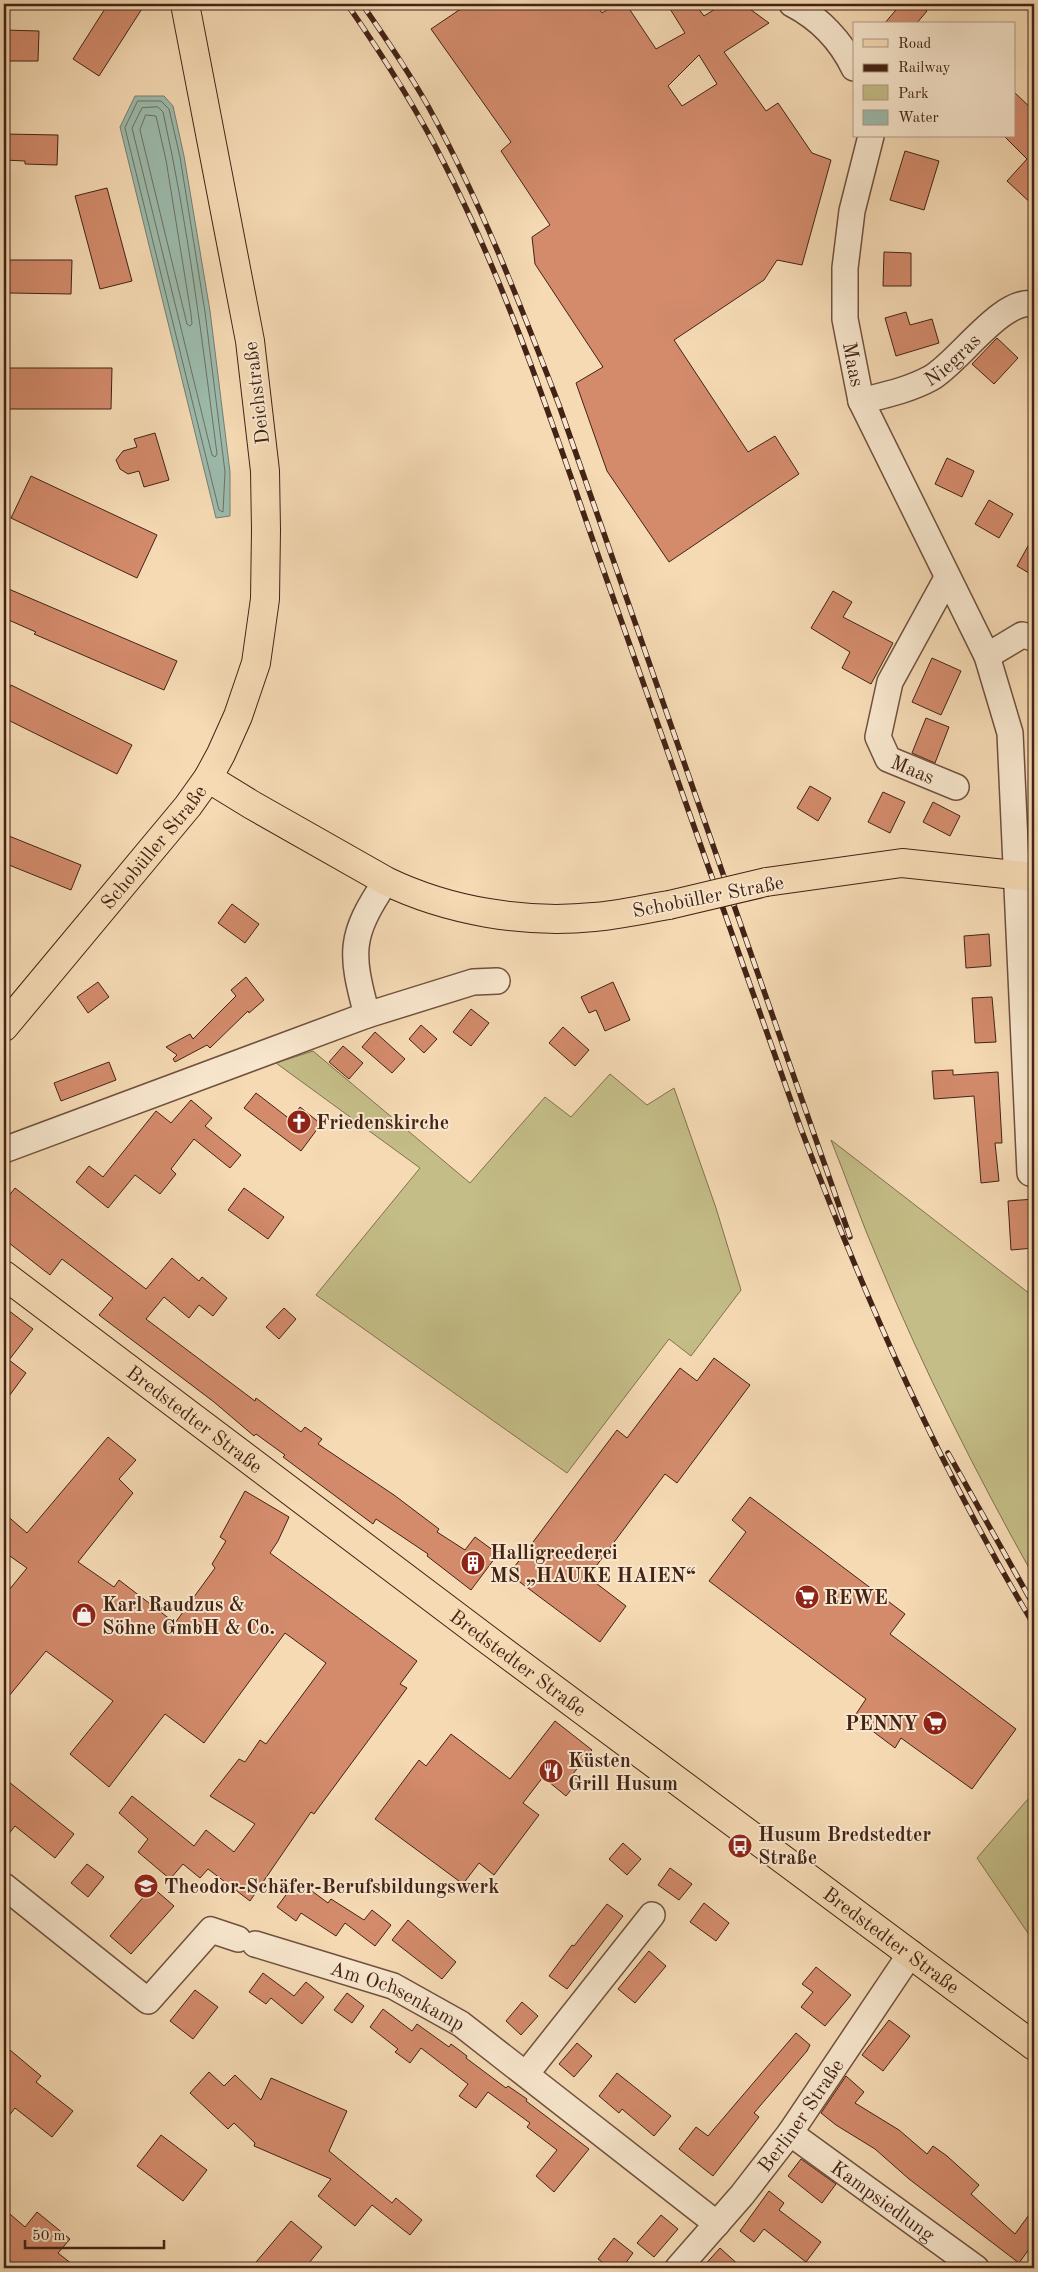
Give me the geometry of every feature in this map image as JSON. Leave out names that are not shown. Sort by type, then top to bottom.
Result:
[{"type":"main road","name":"Deichstraße","points":[[185,4],[250,341],[265,471],[265,599],[256,663],[238,716],[208,778]]},
{"type":"main road","name":"Schobüller Straße","points":[[4,1027],[188,806],[208,778],[252,805],[405,890],[451,904],[532,918],[593,917],[669,905],[766,882],[902,863],[1026,875]]},
{"type":"main road","name":"Bredstedter Straße","points":[[4,1275],[484,1637],[1034,2046]]},
{"type":"street","points":[[792,4],[812,16],[827,29],[840,44],[853,66]]},
{"type":"street","name":"Maas","points":[[870,138],[852,211],[845,284],[845,319],[861,401],[987,656],[1010,733],[1026,875],[1030,1173]]},
{"type":"street","name":"Niegras","points":[[861,401],[893,394],[933,377],[1010,308],[1026,302],[1034,304]]},
{"type":"street","name":"Maas","points":[[947,578],[890,682],[878,737],[888,759],[956,787]]},
{"type":"street","points":[[987,656],[1022,636],[1034,638]]},
{"type":"street","points":[[367,1015],[355,969],[355,943],[366,912],[386,881]]},
{"type":"street","points":[[4,1150],[367,1015],[473,982],[497,980]]},
{"type":"street","name":"Am Ochsenkamp","points":[[4,1886],[148,2002],[211,1930],[393,1986],[461,2024],[717,2224]]},
{"type":"street","points":[[526,2074],[652,1915]]},
{"type":"street","name":"Berliner Straße","points":[[678,2268],[717,2224],[790,2133],[911,1953]]},
{"type":"street","name":"Kampsiedlung","points":[[790,2133],[976,2268]]},
{"type":"green space","points":[[313,1051],[470,1183],[545,1097],[571,1117],[610,1074],[647,1105],[674,1088],[716,1208],[741,1290],[691,1356],[669,1339],[567,1473],[316,1295],[420,1168],[276,1063]]},
{"type":"green space","points":[[831,1140],[1034,1297],[1034,1577],[971,1461],[913,1341],[872,1245]]},
{"type":"green space","points":[[1034,1792],[1034,1942],[977,1858]]},
{"type":"water","points":[[135,96],[164,96],[173,106],[184,156],[210,311],[230,472],[230,516],[216,518],[120,127]]},
{"type":"building","points":[[108,4],[145,4],[99,76],[73,59]]},
{"type":"building","points":[[468,4],[596,4],[602,13],[616,4],[626,4],[656,49],[685,33],[667,4],[695,4],[704,16],[723,4],[743,4],[769,23],[724,52],[766,111],[778,103],[812,153],[831,160],[802,265],[777,260],[764,280],[674,340],[748,452],[775,436],[799,474],[669,562],[607,471],[576,383],[603,367],[535,264],[532,237],[550,225],[501,151],[511,142],[431,29]],"holes":[[[699,55],[717,84],[682,106],[668,86]]]},
{"type":"building","points":[[901,4],[918,4],[927,11],[918,22],[886,22]]},
{"type":"building","points":[[4,30],[39,31],[38,61],[4,61]]},
{"type":"building","points":[[1016,94],[1034,111],[1034,206],[1007,181],[1027,159],[1006,138],[1016,138]]},
{"type":"building","points":[[4,134],[58,135],[57,165],[25,164],[25,161],[4,160]]},
{"type":"building","points":[[905,151],[939,161],[924,210],[890,200]]},
{"type":"building","points":[[107,188],[132,281],[100,289],[75,196]]},
{"type":"building","points":[[884,252],[911,253],[911,286],[883,286]]},
{"type":"building","points":[[9,260],[72,260],[71,294],[9,293]]},
{"type":"building","points":[[906,312],[910,325],[932,319],[939,343],[896,356],[885,318]]},
{"type":"building","points":[[997,338],[1018,358],[994,384],[972,364]]},
{"type":"building","points":[[4,368],[112,368],[111,409],[4,409]]},
{"type":"building","points":[[155,433],[169,480],[144,487],[139,471],[128,474],[120,469],[116,460],[123,451],[137,447],[134,439]]},
{"type":"building","points":[[947,458],[974,471],[962,497],[935,484]]},
{"type":"building","points":[[31,476],[157,535],[137,578],[11,518]]},
{"type":"building","points":[[989,500],[1013,514],[999,538],[975,524]]},
{"type":"building","points":[[1034,535],[1034,576],[1017,566]]},
{"type":"building","points":[[4,587],[177,661],[164,690],[34,634],[36,632],[4,618]]},
{"type":"building","points":[[833,591],[852,602],[843,617],[893,643],[871,684],[842,668],[850,652],[811,628]]},
{"type":"building","points":[[932,658],[961,671],[941,715],[912,702]]},
{"type":"building","points":[[11,685],[132,745],[117,774],[4,718],[4,699]]},
{"type":"building","points":[[926,718],[949,727],[935,763],[912,753]]},
{"type":"building","points":[[810,786],[831,798],[818,821],[797,808]]},
{"type":"building","points":[[883,792],[905,802],[890,833],[868,822]]},
{"type":"building","points":[[933,802],[960,816],[950,836],[923,822]]},
{"type":"building","points":[[4,834],[81,865],[71,890],[4,863]]},
{"type":"building","points":[[232,904],[259,924],[245,943],[218,923]]},
{"type":"building","points":[[989,934],[991,966],[966,968],[964,936]]},
{"type":"building","points":[[246,977],[264,1000],[249,1013],[248,1011],[210,1048],[207,1045],[175,1062],[173,1059],[177,1055],[166,1047],[190,1034],[193,1039],[236,996],[231,990]]},
{"type":"building","points":[[98,982],[109,997],[88,1013],[77,997]]},
{"type":"building","points":[[613,982],[630,1020],[605,1031],[596,1010],[589,1013],[581,997]]},
{"type":"building","points":[[992,997],[996,1042],[975,1043],[972,998]]},
{"type":"building","points":[[471,1009],[489,1023],[471,1046],[453,1032]]},
{"type":"building","points":[[421,1025],[437,1039],[424,1053],[409,1039]]},
{"type":"building","points":[[563,1027],[589,1050],[575,1066],[549,1043]]},
{"type":"building","points":[[375,1032],[405,1059],[392,1073],[362,1047]]},
{"type":"building","points":[[343,1046],[363,1063],[349,1079],[329,1062]]},
{"type":"building","points":[[109,1062],[116,1080],[61,1101],[54,1083]]},
{"type":"building","points":[[953,1070],[953,1075],[998,1072],[1002,1143],[995,1143],[999,1181],[981,1183],[974,1096],[934,1099],[932,1071]]},
{"type":"building","name":"Friedenskirche","points":[[256,1093],[291,1120],[300,1107],[321,1124],[301,1151],[244,1108]]},
{"type":"building","points":[[191,1100],[212,1118],[205,1126],[241,1155],[230,1168],[194,1139],[171,1169],[176,1174],[160,1194],[135,1175],[108,1208],[76,1182],[89,1166],[103,1177],[156,1111],[171,1123]]},
{"type":"building","points":[[15,1188],[146,1289],[172,1258],[199,1281],[202,1277],[227,1298],[213,1316],[199,1305],[189,1318],[164,1297],[146,1319],[255,1401],[256,1398],[301,1432],[305,1427],[322,1439],[318,1444],[394,1495],[439,1529],[437,1532],[465,1550],[475,1537],[498,1554],[471,1590],[427,1556],[428,1554],[376,1519],[373,1524],[283,1457],[285,1455],[256,1434],[254,1436],[214,1402],[99,1315],[113,1298],[62,1259],[50,1275],[4,1239],[4,1202]]},
{"type":"building","points":[[244,1188],[284,1217],[268,1239],[228,1210]]},
{"type":"building","points":[[1034,1199],[1034,1248],[1011,1250],[1008,1201]]},
{"type":"building","points":[[4,1307],[33,1329],[9,1360],[26,1373],[4,1403]]},
{"type":"building","points":[[284,1308],[296,1319],[279,1339],[266,1327]]},
{"type":"building","points":[[714,1358],[750,1385],[677,1483],[665,1474],[588,1577],[626,1606],[600,1642],[509,1574],[617,1430],[627,1438],[680,1368],[697,1381]]},
{"type":"building","points":[[108,1437],[136,1460],[119,1479],[133,1493],[78,1562],[114,1587],[119,1580],[175,1623],[215,1568],[212,1564],[226,1541],[220,1537],[245,1491],[289,1517],[270,1553],[417,1661],[400,1684],[407,1688],[314,1814],[311,1812],[250,1901],[208,1869],[200,1878],[183,1864],[170,1879],[138,1852],[148,1839],[119,1813],[132,1796],[194,1846],[206,1830],[234,1852],[255,1824],[210,1796],[239,1759],[245,1762],[260,1740],[266,1744],[326,1663],[285,1633],[204,1743],[165,1714],[109,1787],[70,1754],[113,1701],[46,1651],[4,1702],[4,1596],[27,1568],[4,1552],[4,1513],[27,1533]]},
{"type":"building","points":[[750,1497],[905,1614],[890,1634],[1016,1729],[972,1789],[901,1738],[895,1748],[854,1717],[866,1699],[709,1581],[746,1532],[732,1520]]},
{"type":"building","points":[[555,1721],[592,1750],[572,1775],[579,1780],[566,1796],[543,1777],[523,1803],[539,1815],[494,1875],[479,1863],[463,1884],[375,1819],[419,1760],[426,1766],[451,1734],[510,1779]]},
{"type":"building","points":[[4,1778],[74,1834],[55,1858],[15,1826],[4,1840]]},
{"type":"building","points":[[623,1843],[641,1859],[627,1875],[609,1859]]},
{"type":"building","points":[[87,1864],[104,1877],[88,1897],[71,1883]]},
{"type":"building","points":[[670,1868],[692,1884],[679,1900],[658,1885]]},
{"type":"building","points":[[297,1880],[328,1903],[331,1899],[364,1920],[372,1910],[391,1925],[375,1946],[345,1923],[336,1936],[301,1913],[296,1921],[277,1907]]},
{"type":"building","points":[[152,1887],[174,1906],[131,1954],[110,1936]]},
{"type":"building","points":[[704,1903],[729,1923],[716,1941],[690,1922]]},
{"type":"building","points":[[607,1904],[623,1916],[567,1989],[549,1976],[572,1945],[574,1946]]},
{"type":"building","points":[[408,1920],[456,1962],[442,1979],[392,1940]]},
{"type":"building","points":[[649,1951],[666,1966],[635,2003],[618,1989]]},
{"type":"building","points":[[816,1967],[851,1995],[825,2026],[801,2007],[813,1992],[802,1984]]},
{"type":"building","points":[[263,1973],[294,1996],[306,1982],[324,1997],[302,2024],[271,1998],[266,2004],[249,1992]]},
{"type":"building","points":[[195,1990],[218,2007],[193,2039],[170,2021]]},
{"type":"building","points":[[347,1993],[364,2006],[352,2023],[334,2010]]},
{"type":"building","points":[[522,2002],[538,2016],[521,2035],[506,2021]]},
{"type":"building","points":[[383,2009],[412,2031],[417,2024],[449,2047],[451,2044],[467,2056],[466,2058],[506,2088],[508,2086],[527,2099],[526,2101],[589,2149],[554,2192],[536,2176],[557,2150],[527,2127],[530,2123],[488,2092],[476,2108],[459,2096],[468,2084],[421,2048],[410,2063],[395,2052],[398,2049],[370,2027]]},
{"type":"building","points":[[889,2020],[910,2036],[883,2071],[862,2055]]},
{"type":"building","points":[[796,2033],[810,2045],[807,2051],[754,2113],[759,2117],[713,2176],[679,2149],[696,2127],[708,2136]]},
{"type":"building","points":[[577,2043],[592,2056],[574,2077],[559,2064]]},
{"type":"building","points":[[4,2045],[41,2076],[36,2082],[73,2111],[52,2137],[15,2108],[4,2122]]},
{"type":"building","points":[[209,2072],[224,2086],[235,2075],[261,2100],[271,2078],[347,2111],[329,2151],[392,2203],[396,2198],[422,2220],[410,2235],[372,2205],[355,2226],[318,2196],[331,2179],[254,2146],[255,2143],[234,2123],[228,2129],[190,2093]]},
{"type":"building","points":[[617,2073],[671,2116],[654,2136],[622,2109],[619,2113],[599,2096]]},
{"type":"building","points":[[846,2076],[864,2092],[855,2103],[899,2130],[927,2154],[933,2146],[947,2156],[979,2185],[971,2194],[1015,2234],[1034,2208],[1034,2242],[1019,2263],[909,2179],[875,2149],[836,2125],[821,2113]]},
{"type":"building","points":[[161,2135],[207,2170],[183,2201],[137,2166]]},
{"type":"building","points":[[801,2159],[836,2184],[822,2203],[788,2176]]},
{"type":"building","points":[[769,2191],[784,2203],[779,2210],[821,2242],[806,2262],[764,2229],[754,2242],[740,2231]]},
{"type":"building","points":[[4,2209],[25,2227],[37,2212],[70,2239],[58,2253],[77,2268],[4,2268]]},
{"type":"building","points":[[661,2215],[678,2229],[654,2257],[637,2243]]},
{"type":"building","points":[[291,2221],[322,2247],[305,2268],[251,2268]]},
{"type":"building","points":[[614,2238],[633,2253],[622,2268],[610,2268],[598,2259]]},
{"type":"building","points":[[720,2248],[742,2268],[702,2268]]},
{"type":"railway","points":[[347,4],[423,124],[469,214],[491,263],[531,364],[801,1129],[851,1257],[906,1382],[936,1444],[999,1566],[1034,1625]]},
{"type":"railway","points":[[362,4],[412,80],[447,142],[499,254],[530,329],[559,405],[850,1237]]},
{"type":"railway","points":[[948,1453],[1034,1606]]},
{"type":"place","name":"Friedenskirche","points":[[299,1122]]},
{"type":"place","name":"Halligreederei MS „HAUKE HAIEN“","points":[[473,1563]]},
{"type":"place","name":"REWE","points":[[807,1597]]},
{"type":"place","name":"Karl Raudzus & Söhne GmbH & Co.","points":[[84,1615]]},
{"type":"place","name":"PENNY","points":[[935,1723]]},
{"type":"place","name":"Küsten Grill Husum","points":[[551,1771]]},
{"type":"place","name":"Husum Bredstedter Straße","points":[[740,1846]]},
{"type":"place","name":"Theodor-Schäfer-Berufsbildungswerk","points":[[146,1886]]}]
